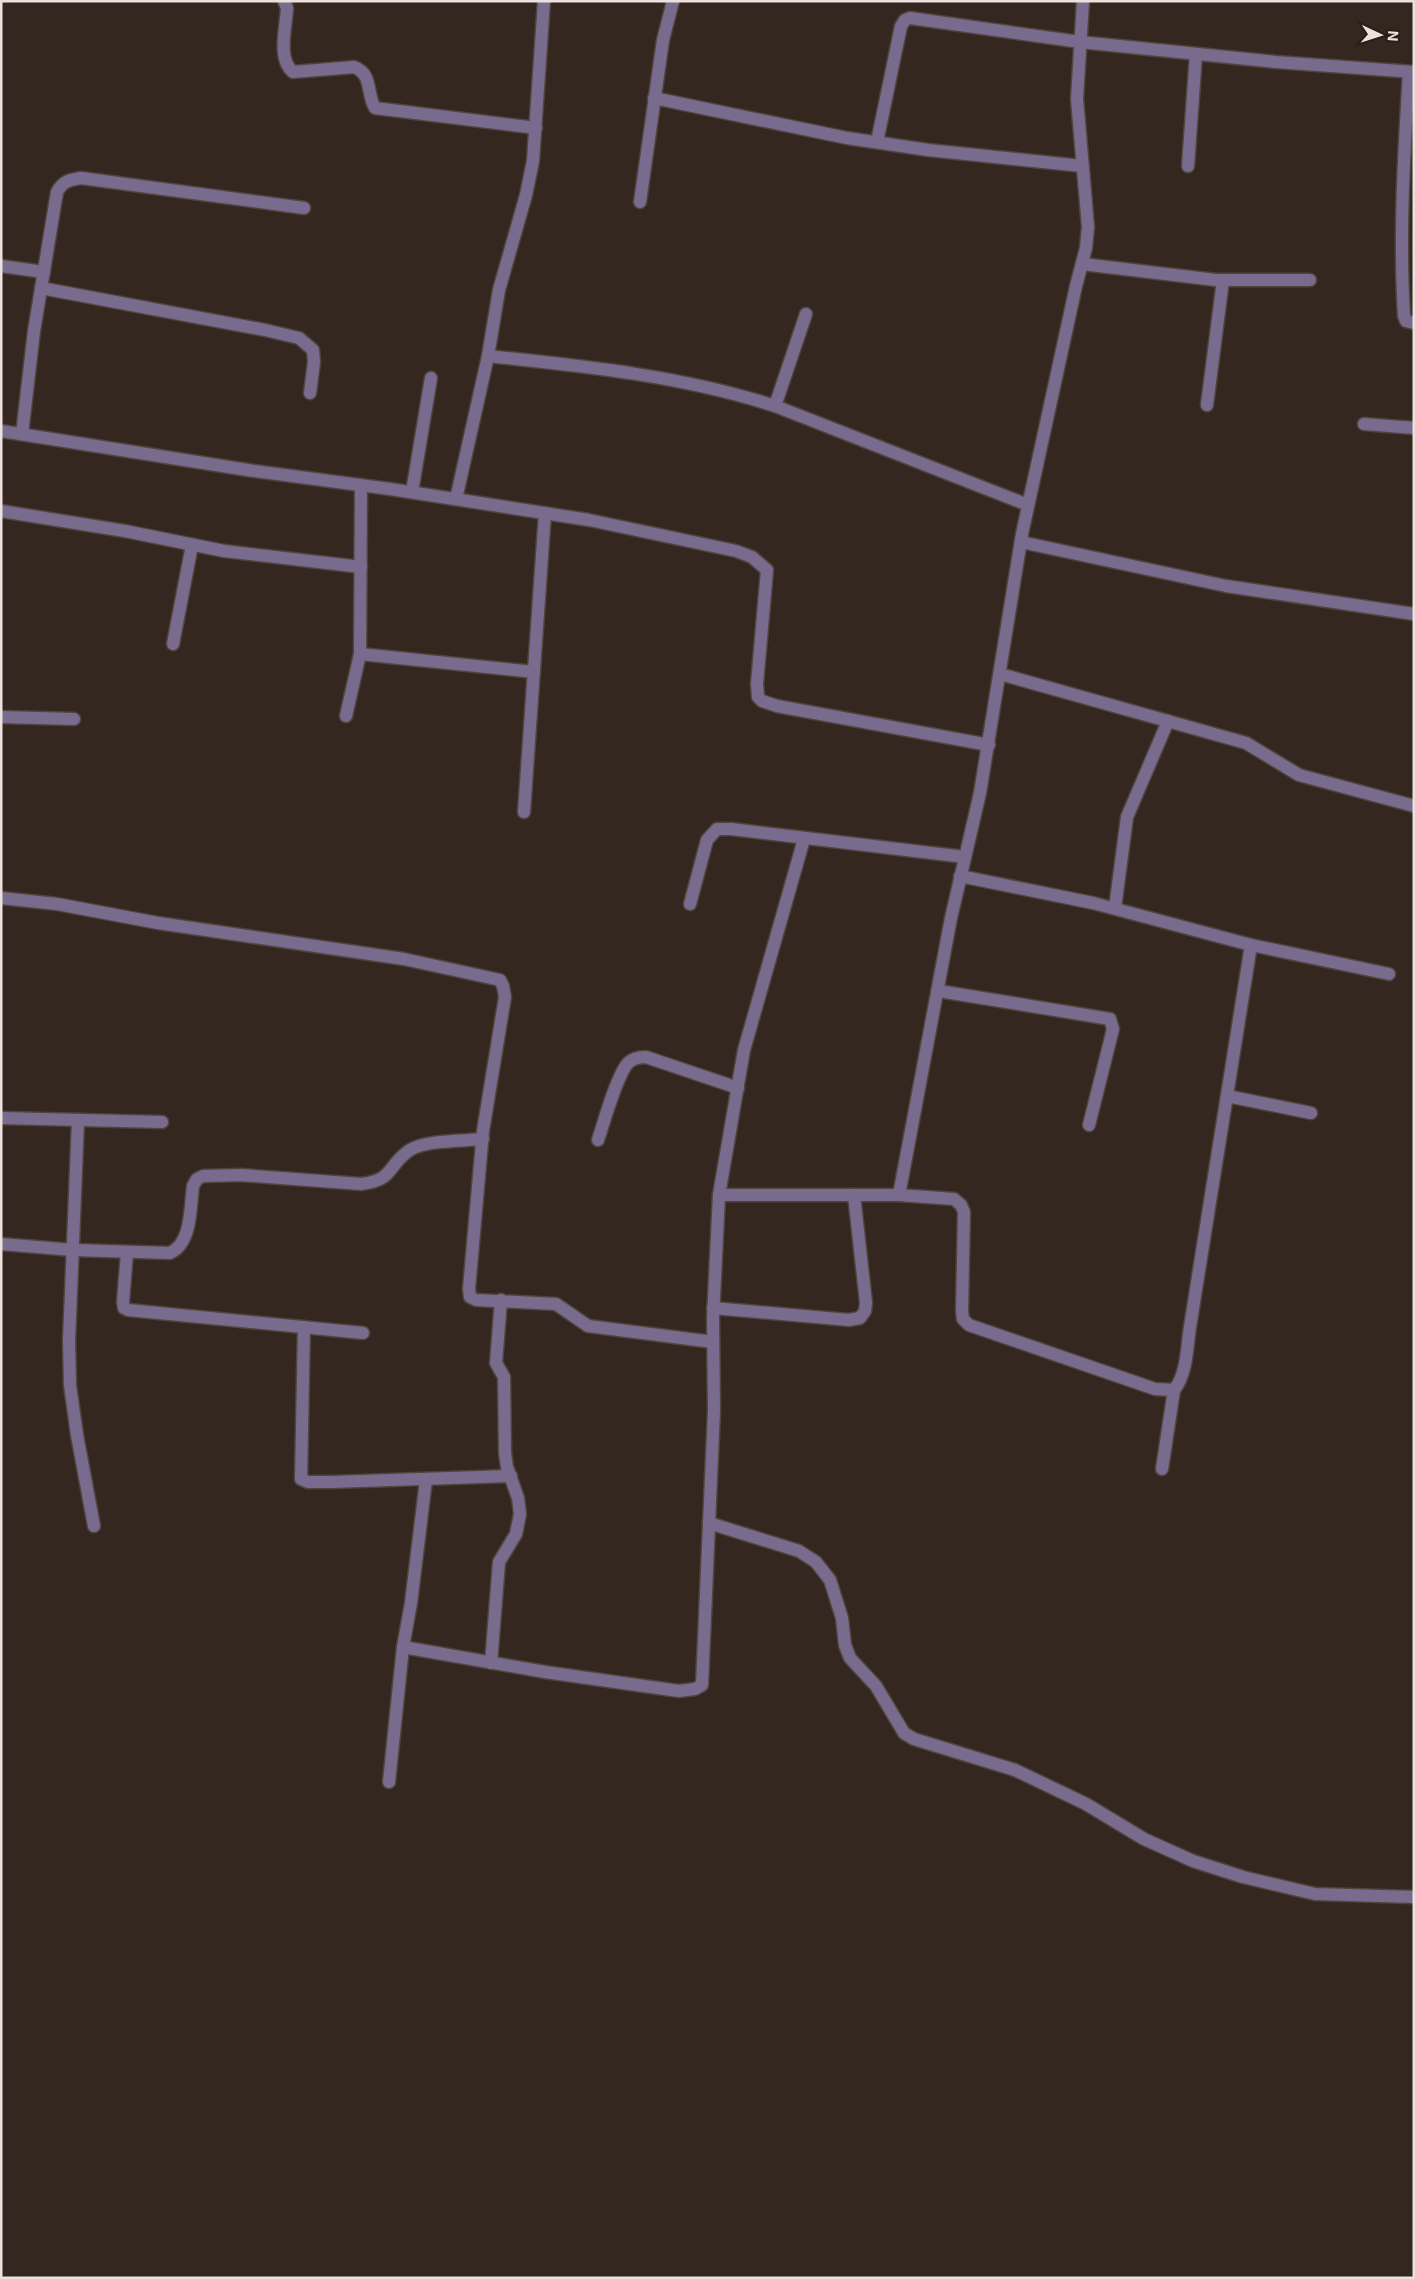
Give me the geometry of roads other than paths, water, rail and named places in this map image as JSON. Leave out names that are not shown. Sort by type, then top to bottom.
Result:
[{"type":"street","points":[[284,1],[287,8],[284,55],[287,67],[293,72],[354,67],[364,71],[367,78],[370,100],[375,108],[536,128]]},
{"type":"street","points":[[456,499],[488,356],[499,290],[526,195],[533,161],[544,1]]},
{"type":"street","points":[[640,202],[663,40],[673,1]]},
{"type":"street","points":[[898,1195],[960,876],[980,794],[1028,505],[1082,264],[1088,227],[1077,99],[1083,1]]},
{"type":"street","points":[[877,142],[901,26],[905,20],[910,18],[1080,42],[1411,72],[1410,130],[1401,268],[1404,316],[1406,321],[1414,323]]},
{"type":"street","points":[[1188,166],[1196,54]]},
{"type":"street","points":[[654,98],[847,138],[1082,166]]},
{"type":"street","points":[[22,434],[41,288],[57,192],[62,184],[68,180],[81,178],[304,208]]},
{"type":"street","points":[[1082,264],[1223,280],[1310,280]]},
{"type":"street","points":[[1,266],[44,272]]},
{"type":"street","points":[[1207,405],[1223,280]]},
{"type":"street","points":[[41,288],[299,338],[313,350],[314,362],[310,393]]},
{"type":"street","points":[[775,406],[806,314]]},
{"type":"street","points":[[488,356],[590,366],[734,393],[775,406],[1028,505]]},
{"type":"street","points":[[412,492],[432,378]]},
{"type":"street","points":[[1364,424],[1414,428]]},
{"type":"street","points":[[1,431],[254,471],[412,492],[545,513],[736,551],[761,562],[767,570],[768,582],[757,684],[758,697],[762,701],[777,706],[989,745]]},
{"type":"street","points":[[346,716],[360,654],[361,485]]},
{"type":"street","points":[[1,511],[126,531],[224,551],[361,567]]},
{"type":"street","points":[[524,812],[545,513]]},
{"type":"street","points":[[1021,542],[1226,586],[1414,614]]},
{"type":"street","points":[[173,644],[192,545]]},
{"type":"street","points":[[360,654],[534,672]]},
{"type":"street","points":[[1000,674],[1246,743],[1299,775],[1414,806]]},
{"type":"street","points":[[1,717],[74,719]]},
{"type":"street","points":[[1115,908],[1127,817],[1168,720]]},
{"type":"street","points":[[690,904],[707,840],[717,829],[731,829],[965,857]]},
{"type":"street","points":[[403,1647],[491,1663],[678,1691],[695,1689],[702,1685],[714,1410],[713,1308],[719,1195],[744,1050],[804,839]]},
{"type":"street","points":[[960,876],[1115,908],[1251,945],[1389,974]]},
{"type":"street","points":[[1,898],[57,904],[158,923],[395,958],[500,980],[505,998],[483,1139],[469,1289],[470,1297],[476,1300],[556,1304],[588,1326],[713,1342]]},
{"type":"street","points":[[1162,1469],[1174,1390],[1183,1370],[1251,945]]},
{"type":"street","points":[[939,990],[1110,1019],[1113,1029],[1089,1125]]},
{"type":"street","points":[[598,1140],[622,1074],[629,1063],[638,1057],[659,1061],[738,1088]]},
{"type":"street","points":[[1226,1096],[1311,1113]]},
{"type":"street","points":[[1,1118],[162,1122]]},
{"type":"street","points":[[78,1120],[69,1341],[70,1385],[94,1526]]},
{"type":"street","points":[[1,1244],[74,1250],[170,1253],[178,1249],[184,1239],[193,1186],[197,1179],[203,1176],[241,1175],[361,1184],[376,1182],[385,1177],[409,1150],[419,1146],[483,1139]]},
{"type":"street","points":[[719,1195],[898,1195],[954,1199],[961,1205],[964,1212],[962,1311],[964,1320],[969,1325],[1155,1389],[1174,1390]]},
{"type":"street","points":[[713,1308],[849,1320],[860,1318],[865,1311],[866,1303],[854,1195]]},
{"type":"street","points":[[128,1252],[123,1302],[124,1308],[128,1310],[363,1333]]},
{"type":"street","points":[[491,1663],[499,1562],[512,1542],[519,1522],[518,1498],[505,1453],[505,1383],[496,1363],[501,1300]]},
{"type":"street","points":[[304,1327],[301,1479],[308,1482],[323,1482],[511,1476]]},
{"type":"street","points":[[389,1782],[403,1647],[411,1603],[426,1480]]},
{"type":"street","points":[[709,1523],[799,1551],[816,1562],[830,1580],[842,1618],[845,1645],[850,1658],[876,1686],[904,1733],[914,1739],[1015,1770],[1086,1804],[1144,1839],[1193,1861],[1243,1877],[1314,1894],[1414,1897]]}]
